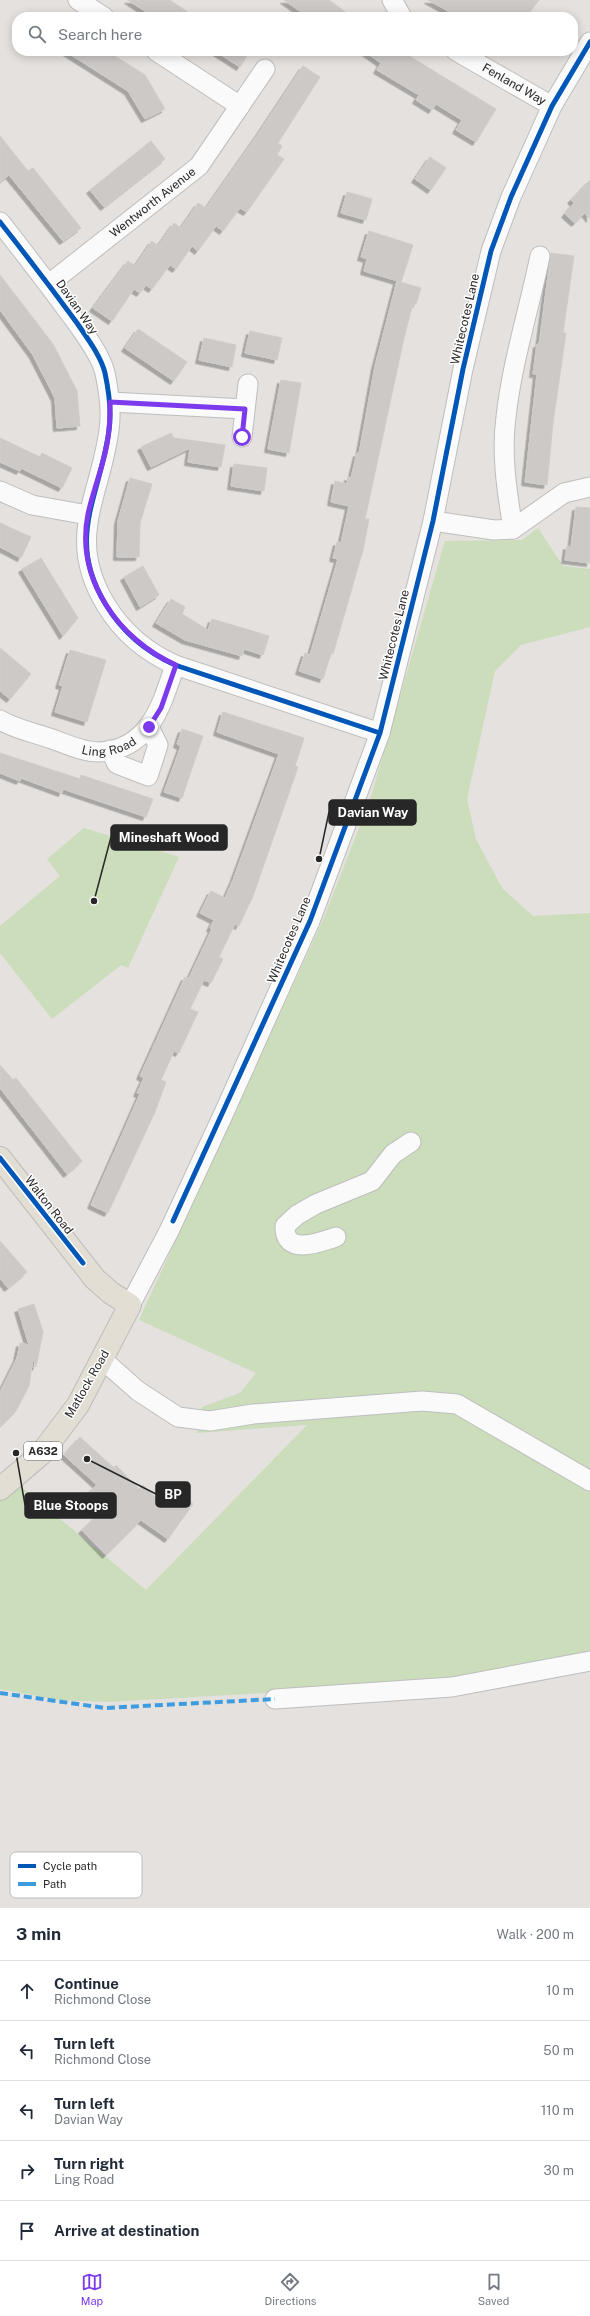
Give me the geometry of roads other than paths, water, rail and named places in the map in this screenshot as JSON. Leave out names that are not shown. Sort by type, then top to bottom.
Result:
[{"type":"main road","name":"Walton Road","points":[[0,1158],[95,1278],[111,1293],[130,1305]]},
{"type":"main road","name":"Matlock Road","points":[[0,1489],[41,1454],[78,1405],[103,1360],[130,1305]]},
{"type":"street","points":[[78,0],[96,12]]},
{"type":"street","points":[[392,0],[399,12]]},
{"type":"street","name":"Whitecotes Lane","points":[[130,1305],[169,1231],[217,1129],[310,921],[380,732],[433,521],[463,369],[491,251],[511,196],[552,106],[590,42]]},
{"type":"street","points":[[164,56],[240,106]]},
{"type":"street","name":"Fenland Way","points":[[465,56],[552,106]]},
{"type":"street","name":"Wentworth Avenue","points":[[49,284],[199,166],[265,69]]},
{"type":"street","name":"Davian Way","points":[[0,222],[49,284],[92,348],[104,371],[110,402],[109,430],[88,516],[86,541],[89,566],[98,591],[126,633],[149,651],[176,665],[380,732]]},
{"type":"street","points":[[513,529],[506,478],[506,418],[519,339],[530,303],[540,256]]},
{"type":"street","points":[[242,437],[248,384]]},
{"type":"street","points":[[110,402],[245,409]]},
{"type":"street","points":[[433,521],[494,530],[513,529],[564,493],[590,487]]},
{"type":"street","points":[[0,491],[32,505],[88,516]]},
{"type":"street","name":"Ling Road","points":[[0,720],[75,747],[98,752],[110,750],[137,739],[149,727],[161,708],[176,665]]},
{"type":"street","points":[[110,750],[117,764],[148,776],[158,745],[149,727]]},
{"type":"street","points":[[336,1237],[315,1244],[299,1245],[289,1242],[285,1235],[285,1226],[306,1210],[372,1181],[392,1154],[411,1142]]},
{"type":"street","points":[[103,1360],[138,1391],[178,1417],[210,1421],[253,1414],[422,1401],[457,1404],[590,1481]]},
{"type":"street","points":[[275,1699],[452,1687],[590,1661]]},
{"type":"place","name":"Davian Way","points":[[319,859]]},
{"type":"place","name":"Mineshaft Wood","points":[[94,901]]},
{"type":"place","name":"Blue Stoops","points":[[16,1453]]},
{"type":"place","name":"BP","points":[[87,1459]]}]
